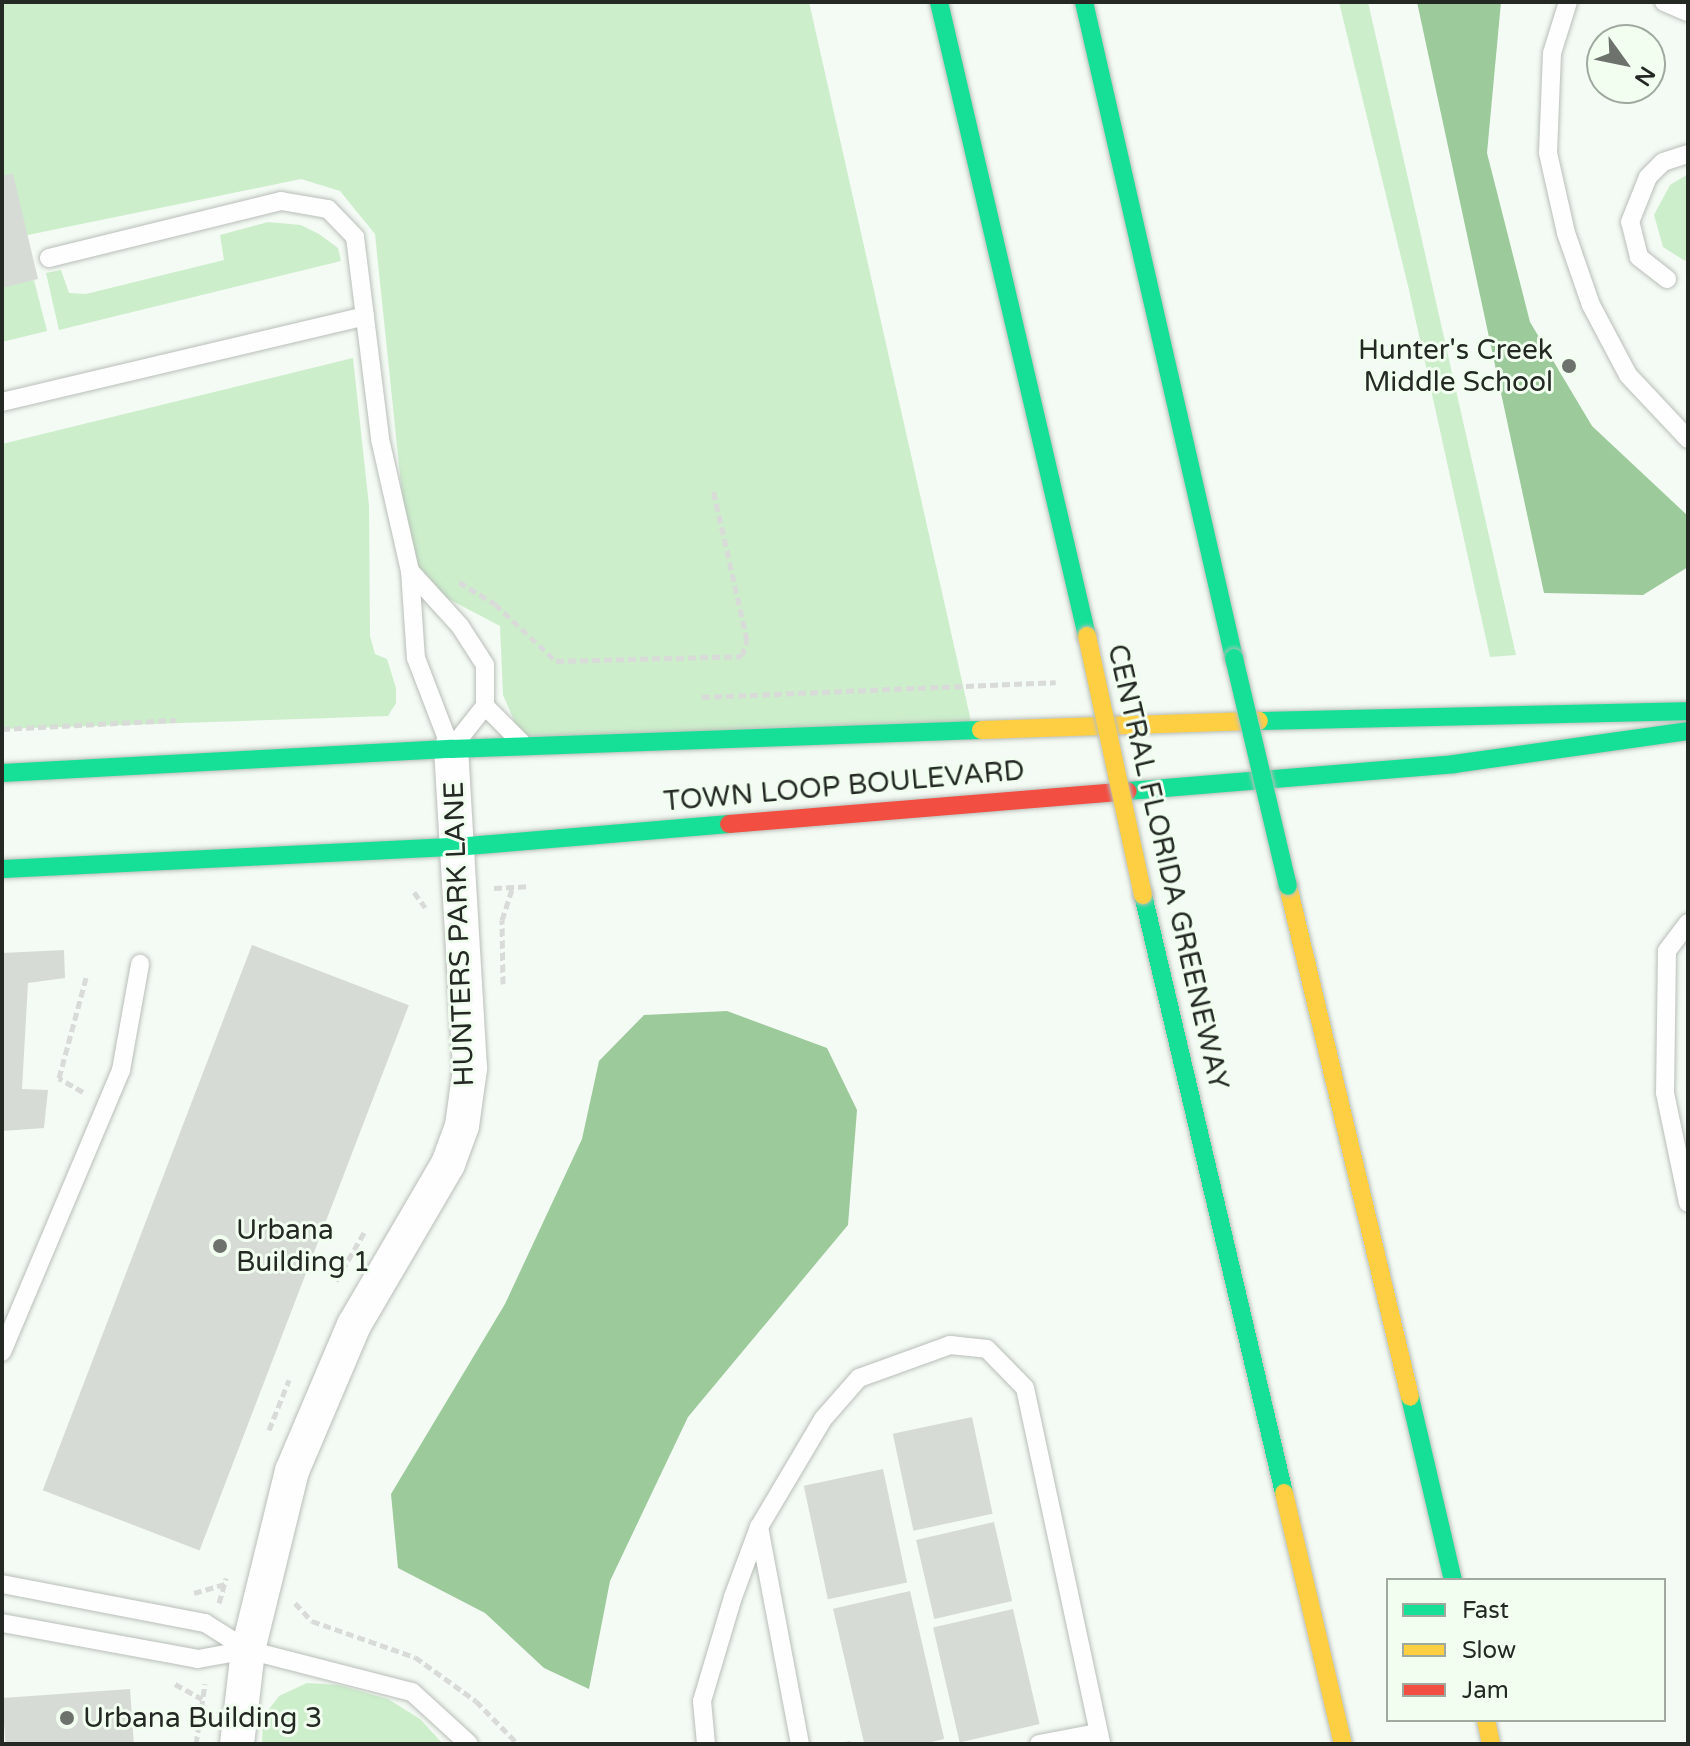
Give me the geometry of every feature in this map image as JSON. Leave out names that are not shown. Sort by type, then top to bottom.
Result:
[{"type":"main road","name":"CENTRAL FLORIDA GREENEWAY","points":[[939,2],[1087,636],[1143,895],[1343,1744]]},
{"type":"main road","points":[[1084,2],[1234,658],[1453,1578]]},
{"type":"main road","name":"TOWN LOOP BOULEVARD","points":[[2,773],[525,746],[1503,712],[1688,711]]},
{"type":"main road","name":"TOWN LOOP BOULEVARD","points":[[2,869],[456,847],[1454,764],[1688,731]]},
{"type":"main road","points":[[1486,1722],[1491,1744]]},
{"type":"street","name":"HUNTERS PARK LANE","points":[[237,1744],[248,1650],[292,1471],[354,1325],[448,1164],[462,1126],[470,1068],[451,749]]},
{"type":"lane","points":[[1568,2],[1552,53],[1548,153],[1566,233],[1591,305],[1628,375],[1688,439]]},
{"type":"lane","points":[[1664,2],[1688,12]]},
{"type":"lane","points":[[1667,279],[1639,257],[1630,222],[1648,177],[1663,162],[1688,154]]},
{"type":"lane","points":[[49,258],[281,201],[328,209],[355,237],[380,439],[410,571],[416,658],[451,749]]},
{"type":"lane","points":[[2,402],[365,316]]},
{"type":"lane","points":[[410,571],[460,626],[485,665],[485,706],[451,749]]},
{"type":"lane","points":[[485,706],[525,746]]},
{"type":"lane","points":[[1688,923],[1667,951],[1665,1093],[1688,1203]]},
{"type":"lane","points":[[2,1352],[121,1070],[140,964]]},
{"type":"lane","points":[[706,1744],[702,1701],[759,1527],[823,1419],[859,1378],[950,1345],[987,1349],[1025,1388],[1099,1739],[1039,1744]]},
{"type":"lane","points":[[759,1527],[800,1744]]},
{"type":"lane","points":[[2,1584],[205,1623],[248,1650],[412,1692],[469,1744]]},
{"type":"lane","points":[[2,1623],[198,1659],[248,1650]]},
{"type":"path","points":[[434,598],[454,579],[495,604],[556,661],[742,656],[747,640],[713,489]]},
{"type":"path","points":[[78,1105],[83,1090],[59,1078],[86,978]]},
{"type":"shaded area","points":[[2,2],[809,2],[973,730],[525,746],[503,695],[500,626],[443,596],[410,571],[375,234],[340,191],[301,179],[13,238],[2,208]]},
{"type":"shaded area","points":[[1339,2],[1368,2],[1516,655],[1490,657],[1409,290]]},
{"type":"shaded area","points":[[1417,2],[1501,2],[1487,153],[1530,322],[1592,426],[1688,516],[1688,567],[1643,595],[1544,593]]},
{"type":"shaded area","points":[[1688,174],[1688,255],[1685,261],[1663,247],[1654,215],[1670,185]]},
{"type":"shaded area","points":[[268,222],[301,225],[319,234],[338,248],[341,261],[59,330],[46,273],[61,270],[69,293],[86,294],[224,260],[220,235]]},
{"type":"shaded area","points":[[34,280],[47,331],[2,342],[2,286]]},
{"type":"shaded area","points":[[353,358],[369,506],[370,636],[375,654],[387,659],[396,688],[396,703],[388,716],[2,729],[2,444]]},
{"type":"shaded area","points":[[727,1011],[827,1048],[857,1110],[848,1225],[688,1417],[610,1581],[589,1689],[544,1668],[485,1613],[398,1568],[391,1494],[505,1304],[582,1139],[599,1061],[644,1015]]},
{"type":"shaded area","points":[[307,1683],[338,1685],[388,1699],[420,1719],[443,1744],[262,1744],[263,1717],[279,1696]]},
{"type":"building","points":[[13,174],[38,279],[2,288],[2,176]]},
{"type":"building","name":"Urbana Building 1","points":[[252,945],[409,1005],[200,1550],[43,1490]]},
{"type":"building","points":[[64,950],[65,978],[28,983],[22,1089],[48,1090],[44,1128],[2,1131],[2,953]]},
{"type":"building","points":[[972,1417],[993,1514],[913,1531],[893,1434]]},
{"type":"building","points":[[883,1469],[907,1582],[828,1599],[804,1486]]},
{"type":"building","points":[[994,1522],[1012,1601],[934,1619],[916,1540]]},
{"type":"building","points":[[910,1591],[944,1739],[923,1744],[864,1744],[833,1609]]},
{"type":"building","points":[[1013,1609],[1040,1724],[960,1742],[933,1627]]},
{"type":"building","name":"Urbana Building 3","points":[[130,1689],[134,1744],[6,1744],[2,1698]]},
{"type":"traffic: fast","points":[[939,2],[1087,636]]},
{"type":"traffic: fast","points":[[1084,2],[1234,658]]},
{"type":"traffic: fast","points":[[1234,658],[1288,886]]},
{"type":"traffic: fast","points":[[1259,721],[1686,711]]},
{"type":"traffic: fast","points":[[2,773],[451,749],[981,730]]},
{"type":"traffic: fast","points":[[1128,791],[1454,764],[1688,731]]},
{"type":"traffic: fast","points":[[2,869],[456,847],[729,824]]},
{"type":"traffic: fast","points":[[1143,895],[1284,1493]]},
{"type":"traffic: fast","points":[[1410,1397],[1453,1578]]},
{"type":"traffic: slow","points":[[1087,636],[1143,895]]},
{"type":"traffic: slow","points":[[981,730],[1259,721]]},
{"type":"traffic: slow","points":[[1288,886],[1410,1397]]},
{"type":"traffic: slow","points":[[1284,1493],[1343,1744]]},
{"type":"traffic: slow","points":[[1486,1722],[1491,1744]]},
{"type":"traffic: jam","points":[[729,824],[1128,791]]},
{"type":"place","name":"Hunter's Creek Middle School","points":[[1569,366]]},
{"type":"place","name":"Urbana Building 1","points":[[220,1246]]},
{"type":"place","name":"Urbana Building 3","points":[[67,1718]]}]
